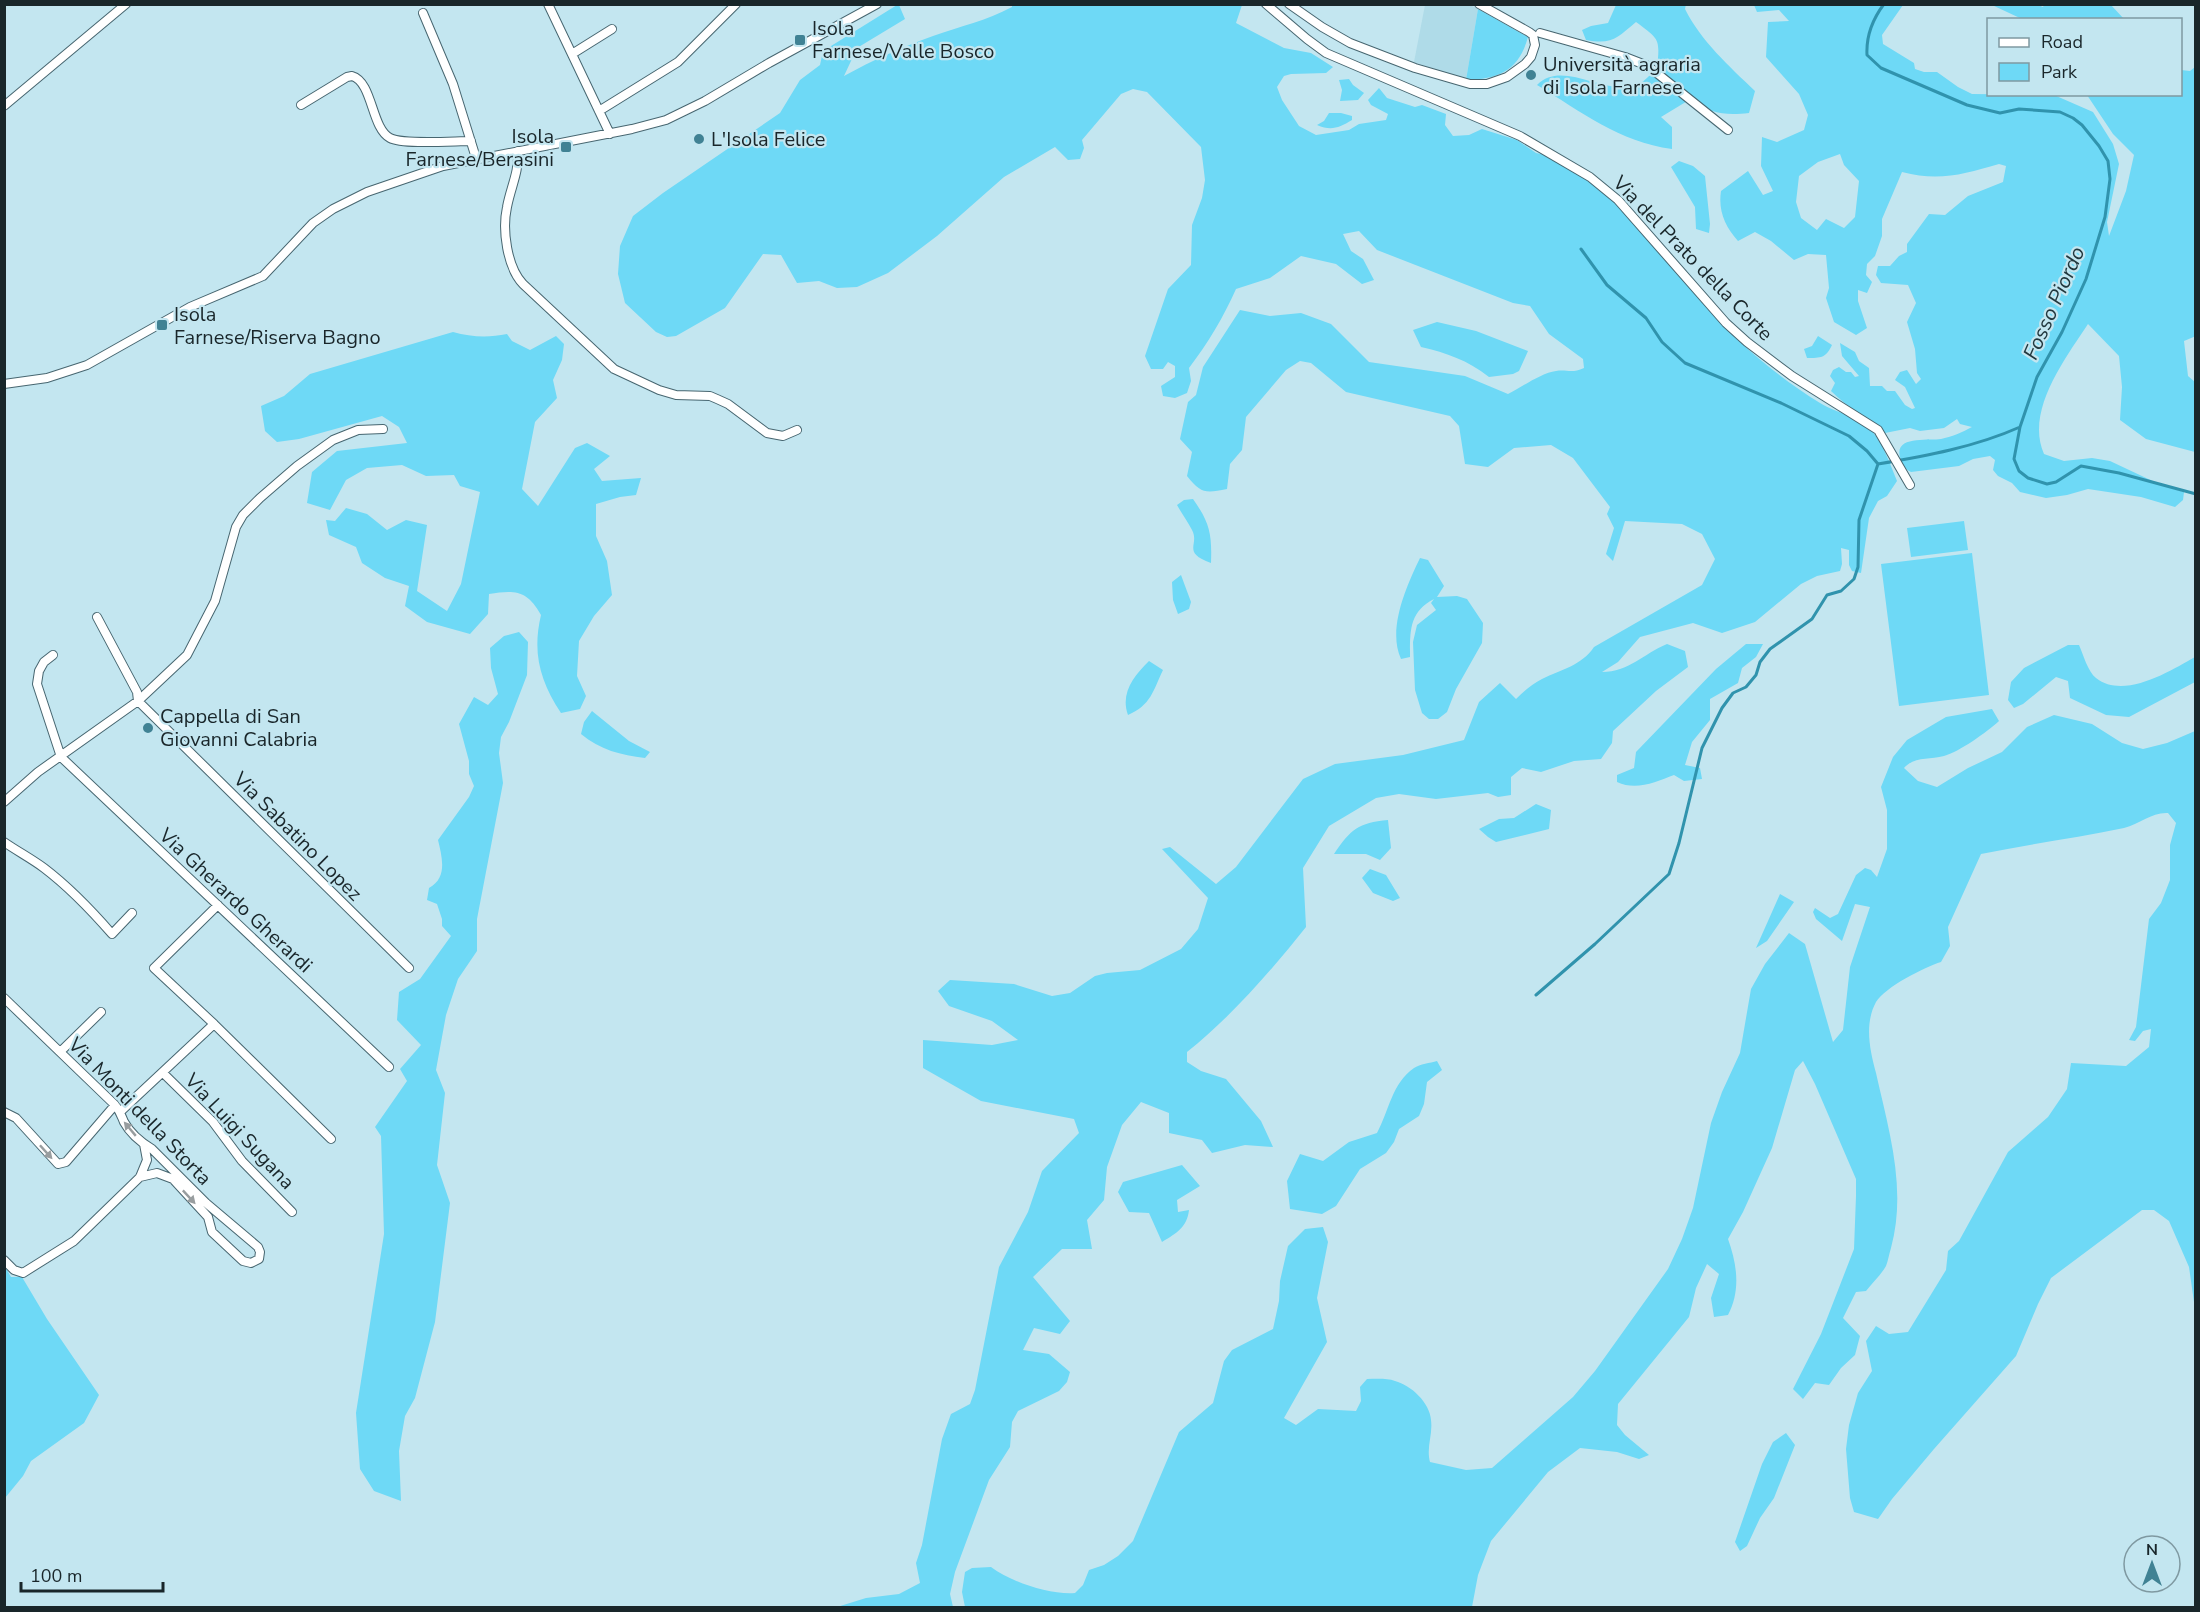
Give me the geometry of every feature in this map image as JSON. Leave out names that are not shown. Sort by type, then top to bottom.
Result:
[{"type":"street","points":[[4,106],[126,4]]},
{"type":"street","points":[[548,4],[610,134]]},
{"type":"street","points":[[599,111],[678,62],[736,4]]},
{"type":"street","points":[[4,384],[47,378],[95,361],[190,307],[263,276],[305,230],[338,206],[397,180],[476,158],[610,134],[666,120],[694,107],[877,4]]},
{"type":"street","name":"Via del Prato della Corte","points":[[1266,4],[1306,39],[1326,53],[1520,135],[1581,171],[1618,200],[1726,323],[1747,342],[1776,366],[1815,392],[1871,424],[1882,436],[1910,485]]},
{"type":"street","points":[[1292,5],[1322,27],[1350,43],[1415,68],[1470,84],[1486,84],[1507,77],[1528,60],[1535,45],[1533,35],[1529,32],[1479,4]]},
{"type":"street","points":[[423,13],[453,84],[476,158]]},
{"type":"street","points":[[572,54],[612,29]]},
{"type":"street","points":[[1540,33],[1625,57],[1648,66],[1728,130]]},
{"type":"street","points":[[301,105],[352,76],[361,81],[383,131],[390,138],[401,141],[471,141]]},
{"type":"street","points":[[518,151],[516,177],[506,213],[508,256],[512,270],[523,284],[614,369],[659,390],[676,395],[710,396],[728,404],[767,434],[783,436],[797,430]]},
{"type":"street","points":[[4,802],[31,777],[138,701],[187,655],[215,601],[234,531],[250,508],[283,477],[333,440],[358,430],[383,429]]},
{"type":"street","points":[[97,617],[137,692],[138,701]]},
{"type":"street","points":[[53,655],[44,662],[39,670],[38,684],[61,757]]},
{"type":"street","name":"Via Sabatino Lopez","points":[[138,701],[409,968]]},
{"type":"street","name":"Via Gherardo Gherardi","points":[[61,757],[389,1067]]},
{"type":"street","points":[[4,842],[54,876],[112,934],[132,913]]},
{"type":"street","points":[[218,905],[154,968],[332,1139]]},
{"type":"street","name":"Via Monti della Storta","points":[[4,998],[118,1108],[125,1124],[144,1144],[152,1149],[210,1207],[256,1246],[260,1252],[258,1261],[251,1263],[243,1261],[212,1232],[208,1217],[173,1179],[157,1173],[140,1177]]},
{"type":"street","points":[[60,1052],[101,1012]]},
{"type":"street","points":[[4,1113],[16,1118],[58,1164],[66,1161],[118,1108],[163,1073],[214,1024]]},
{"type":"street","name":"Via Luigi Sugana","points":[[163,1073],[213,1122],[242,1161],[292,1212]]},
{"type":"street","points":[[4,1260],[14,1270],[21,1273],[48,1258],[83,1233],[140,1177],[147,1160],[144,1144]]},
{"type":"shaded area","points":[[1425,5],[1470,5],[1478,9],[1466,80],[1414,62]]},
{"type":"green space","points":[[1686,4],[1685,9],[1699,32],[1755,91],[1749,113],[1718,112],[1689,100],[1661,117],[1672,127],[1672,149],[1635,140],[1618,133],[1537,85],[1548,78],[1560,76],[1613,87],[1639,84],[1657,69],[1658,45],[1650,33],[1636,22],[1614,39],[1602,42],[1586,40],[1582,30],[1608,23],[1616,5]]},
{"type":"green space","points":[[897,5],[905,19],[857,48],[844,76],[899,49],[993,16],[1012,5],[1242,5],[1236,23],[1284,48],[1311,53],[1333,67],[1326,73],[1284,76],[1277,87],[1282,100],[1299,126],[1316,135],[1349,130],[1359,124],[1386,120],[1388,114],[1371,105],[1368,100],[1379,88],[1387,98],[1415,107],[1422,105],[1446,114],[1445,125],[1453,136],[1469,135],[1482,129],[1517,140],[1536,153],[1550,156],[1571,167],[1608,195],[1748,350],[1809,396],[1867,426],[1883,448],[1897,481],[1887,496],[1878,501],[1869,518],[1861,573],[1852,571],[1849,565],[1849,550],[1841,548],[1840,571],[1817,576],[1801,584],[1755,622],[1722,633],[1693,623],[1640,637],[1618,662],[1602,672],[1628,666],[1667,644],[1685,651],[1688,667],[1656,691],[1613,731],[1612,743],[1601,759],[1574,761],[1541,772],[1522,768],[1511,777],[1511,795],[1498,797],[1488,793],[1436,799],[1399,794],[1376,798],[1329,826],[1303,868],[1306,927],[1250,993],[1220,1024],[1187,1052],[1187,1062],[1201,1071],[1226,1079],[1261,1121],[1273,1147],[1245,1145],[1212,1153],[1202,1140],[1169,1133],[1169,1113],[1141,1102],[1122,1125],[1107,1167],[1104,1200],[1087,1220],[1092,1249],[1062,1249],[1033,1277],[1070,1321],[1060,1334],[1034,1328],[1023,1350],[1049,1354],[1070,1372],[1067,1382],[1059,1391],[1018,1411],[1012,1422],[1010,1447],[989,1480],[955,1572],[950,1594],[953,1607],[837,1607],[866,1598],[899,1594],[920,1583],[916,1563],[922,1545],[942,1439],[951,1414],[970,1404],[975,1390],[999,1267],[1028,1212],[1042,1171],[1079,1133],[1074,1119],[981,1101],[923,1068],[923,1040],[992,1045],[1018,1040],[992,1021],[949,1006],[938,991],[950,980],[1014,984],[1052,996],[1070,993],[1095,976],[1140,970],[1181,949],[1198,929],[1208,898],[1162,849],[1170,847],[1216,884],[1236,867],[1303,779],[1335,764],[1403,755],[1464,740],[1479,702],[1500,683],[1516,699],[1535,683],[1577,663],[1594,647],[1702,585],[1715,559],[1702,534],[1682,524],[1625,521],[1613,561],[1606,554],[1614,528],[1607,514],[1610,507],[1573,458],[1551,445],[1514,448],[1488,467],[1465,464],[1459,426],[1450,416],[1346,392],[1311,363],[1300,361],[1286,370],[1246,417],[1242,450],[1230,464],[1227,489],[1204,491],[1196,486],[1187,476],[1192,452],[1180,439],[1188,402],[1196,395],[1203,367],[1240,310],[1270,316],[1301,313],[1331,324],[1369,362],[1465,376],[1508,394],[1550,372],[1576,371],[1584,368],[1583,359],[1549,334],[1530,306],[1513,303],[1377,250],[1359,231],[1343,234],[1351,251],[1363,259],[1374,280],[1362,284],[1336,264],[1301,256],[1270,278],[1236,289],[1215,330],[1189,368],[1191,381],[1187,393],[1175,398],[1163,396],[1161,386],[1175,377],[1175,366],[1168,362],[1163,369],[1151,369],[1145,356],[1168,289],[1191,265],[1192,225],[1202,198],[1205,180],[1201,147],[1147,92],[1133,89],[1121,94],[1082,140],[1084,148],[1080,159],[1068,160],[1055,147],[1004,177],[937,236],[888,273],[857,287],[837,288],[819,281],[797,283],[781,255],[763,254],[725,308],[676,336],[667,337],[656,332],[625,303],[618,274],[620,246],[633,216],[780,113],[800,80],[820,65],[823,51]]},
{"type":"green space","points":[[1754,5],[1903,5],[1882,35],[1883,44],[1914,63],[1915,69],[1937,72],[1972,94],[2056,96],[2093,112],[2113,144],[2119,164],[2107,222],[2109,236],[2126,191],[2134,155],[2113,134],[2088,96],[2182,96],[2182,70],[2190,71],[2195,67],[2196,336],[2184,341],[2188,376],[2195,382],[2195,452],[2146,439],[2120,420],[2122,387],[2119,356],[2088,324],[2050,386],[2040,420],[2039,438],[2044,454],[2064,461],[2092,458],[2110,461],[2161,485],[2184,492],[2183,500],[2175,507],[2141,497],[2088,489],[2046,498],[2020,492],[2012,483],[1998,476],[1993,470],[1995,460],[1990,456],[1973,459],[1959,466],[1911,472],[1901,460],[1902,445],[1914,440],[1945,438],[1972,427],[1960,424],[1957,419],[1944,428],[1920,431],[1910,428],[1885,433],[1831,391],[1835,383],[1830,376],[1833,370],[1839,367],[1846,372],[1851,372],[1855,377],[1859,376],[1842,356],[1840,343],[1855,352],[1859,361],[1869,368],[1870,386],[1882,386],[1887,391],[1895,391],[1905,405],[1912,409],[1915,408],[1905,387],[1895,380],[1900,372],[1907,370],[1916,384],[1921,379],[1917,373],[1915,349],[1907,322],[1916,303],[1908,285],[1881,283],[1876,275],[1878,266],[1890,266],[1899,256],[1907,252],[1907,244],[1929,214],[1945,215],[1968,196],[2003,182],[2006,166],[1999,164],[1963,174],[1940,176],[1902,172],[1882,219],[1882,236],[1875,256],[1867,264],[1866,275],[1872,282],[1867,293],[1858,290],[1858,301],[1867,328],[1856,335],[1834,322],[1826,298],[1829,288],[1826,255],[1808,254],[1794,260],[1771,241],[1755,232],[1738,241],[1729,230],[1722,212],[1721,191],[1748,171],[1763,195],[1773,191],[1761,166],[1762,137],[1777,142],[1804,130],[1808,115],[1799,94],[1766,57],[1768,22],[1789,21],[1779,10],[1757,12]],"holes":[[[1840,154],[1844,165],[1859,181],[1855,217],[1844,228],[1826,219],[1817,230],[1801,218],[1796,202],[1799,176],[1818,162]]]},
{"type":"green space","points":[[1992,5],[2038,5],[2043,7],[2044,5],[2111,5],[2123,18],[2020,18]]},
{"type":"green space","points":[[1478,9],[1528,37],[1519,58],[1506,70],[1489,78],[1466,80]]},
{"type":"green space","points":[[1349,79],[1364,93],[1358,100],[1340,101],[1342,90],[1339,80]]},
{"type":"green space","points":[[1329,113],[1352,116],[1352,120],[1335,128],[1317,125],[1324,121]]},
{"type":"green space","points":[[1679,161],[1693,166],[1705,176],[1709,233],[1696,229],[1695,207],[1671,167]]},
{"type":"green space","points":[[1437,322],[1476,331],[1528,351],[1519,371],[1489,377],[1456,358],[1421,347],[1413,330]]},
{"type":"green space","points":[[453,332],[480,336],[507,334],[512,341],[530,350],[556,336],[564,344],[562,360],[553,380],[557,398],[535,422],[522,489],[538,506],[575,448],[587,443],[610,456],[594,469],[602,481],[641,478],[636,495],[596,504],[596,536],[607,561],[612,595],[594,616],[579,641],[577,676],[586,696],[580,709],[561,713],[548,690],[538,654],[538,629],[541,615],[525,596],[513,592],[489,594],[488,614],[470,634],[427,622],[405,606],[409,586],[385,578],[362,563],[356,547],[329,535],[326,520],[335,521],[346,508],[367,514],[387,530],[406,520],[427,525],[417,591],[447,611],[461,584],[480,492],[460,486],[454,475],[426,476],[402,465],[367,468],[346,480],[330,510],[307,503],[312,472],[337,451],[407,443],[399,427],[382,416],[299,439],[277,442],[265,431],[261,406],[284,396],[310,374]]},
{"type":"green space","points":[[1818,336],[1832,345],[1828,353],[1816,358],[1807,358],[1804,349],[1812,346]]},
{"type":"green space","points":[[1193,499],[1209,529],[1211,563],[1194,552],[1194,535],[1177,505],[1184,500]]},
{"type":"green space","points":[[1964,521],[1968,550],[1911,557],[1907,528]]},
{"type":"green space","points":[[1972,553],[1989,695],[1899,706],[1881,564]]},
{"type":"green space","points":[[1420,558],[1428,560],[1444,586],[1437,597],[1457,596],[1467,599],[1483,623],[1482,643],[1456,689],[1447,712],[1438,719],[1429,719],[1422,713],[1415,690],[1413,642],[1417,625],[1436,610],[1431,603],[1434,599],[1415,616],[1410,639],[1410,657],[1401,659],[1397,647],[1396,634],[1400,607]]},
{"type":"green space","points":[[1181,575],[1191,602],[1189,609],[1178,614],[1173,600],[1172,582]]},
{"type":"green space","points":[[519,632],[528,642],[527,675],[501,737],[499,753],[503,783],[477,919],[477,951],[458,979],[446,1015],[436,1070],[445,1093],[437,1165],[450,1203],[435,1322],[415,1398],[405,1416],[399,1451],[401,1501],[374,1491],[360,1469],[356,1413],[384,1234],[381,1136],[375,1127],[407,1081],[400,1069],[421,1045],[397,1020],[399,992],[420,979],[451,936],[442,926],[437,904],[427,900],[429,888],[439,879],[441,873],[442,860],[438,840],[469,797],[474,786],[469,774],[469,761],[459,724],[474,697],[488,705],[498,694],[491,668],[490,648],[504,636]]},
{"type":"green space","points":[[1746,644],[1763,644],[1756,657],[1742,668],[1738,683],[1710,699],[1710,720],[1692,742],[1685,765],[1700,768],[1702,779],[1684,781],[1674,775],[1639,786],[1617,782],[1617,775],[1634,768],[1636,752],[1716,669]]},
{"type":"green space","points":[[2068,645],[2079,645],[2093,675],[2107,684],[2120,686],[2147,681],[2195,657],[2195,682],[2129,717],[2106,715],[2070,698],[2068,681],[2056,677],[2023,704],[2014,708],[2008,700],[2011,682],[2024,668]]},
{"type":"green space","points":[[1149,661],[1163,670],[1147,702],[1128,715],[1127,692],[1138,673]]},
{"type":"green space","points":[[1992,709],[1999,721],[1973,741],[1950,754],[1918,760],[1904,768],[1918,781],[1937,787],[1968,768],[2002,752],[2027,727],[2054,715],[2092,724],[2122,743],[2143,749],[2167,743],[2195,731],[2195,1309],[2189,1267],[2169,1221],[2154,1210],[2142,1210],[2051,1278],[2016,1356],[1934,1449],[1878,1519],[1854,1512],[1850,1498],[1846,1449],[1849,1425],[1858,1393],[1872,1371],[1866,1341],[1876,1326],[1889,1334],[1908,1332],[1946,1270],[1948,1251],[1959,1241],[2008,1152],[2048,1117],[2067,1089],[2071,1063],[2126,1066],[2149,1047],[2151,1029],[2143,1031],[2135,1041],[2129,1040],[2136,1027],[2149,919],[2161,903],[2170,880],[2170,845],[2176,823],[2168,813],[2162,813],[2124,828],[1981,854],[1948,927],[1950,946],[1941,962],[1896,984],[1876,1002],[1870,1019],[1869,1038],[1894,1160],[1897,1182],[1895,1226],[1886,1266],[1866,1291],[1856,1292],[1843,1318],[1860,1336],[1855,1355],[1841,1368],[1829,1385],[1815,1383],[1803,1399],[1793,1389],[1821,1334],[1854,1249],[1856,1179],[1803,1061],[1795,1070],[1772,1148],[1728,1239],[1734,1258],[1736,1287],[1728,1315],[1714,1317],[1711,1298],[1719,1274],[1707,1264],[1696,1288],[1689,1317],[1618,1404],[1617,1425],[1625,1435],[1649,1455],[1639,1459],[1617,1452],[1580,1448],[1548,1472],[1491,1541],[1478,1575],[1472,1607],[965,1607],[962,1592],[965,1572],[972,1568],[991,1567],[1009,1578],[1031,1586],[1054,1592],[1075,1593],[1083,1585],[1089,1570],[1104,1565],[1118,1556],[1133,1541],[1179,1432],[1213,1403],[1224,1361],[1232,1350],[1273,1329],[1288,1246],[1305,1229],[1323,1227],[1328,1242],[1317,1298],[1327,1342],[1284,1418],[1296,1425],[1318,1409],[1356,1411],[1361,1401],[1360,1387],[1367,1379],[1392,1380],[1407,1386],[1427,1407],[1431,1425],[1430,1462],[1466,1470],[1492,1468],[1573,1397],[1595,1371],[1668,1269],[1693,1208],[1711,1123],[1740,1053],[1751,989],[1765,964],[1789,933],[1805,944],[1833,1042],[1843,1030],[1850,967],[1870,907],[1855,904],[1842,941],[1816,919],[1813,912],[1815,908],[1830,918],[1838,914],[1856,875],[1865,868],[1871,870],[1877,877],[1887,849],[1887,810],[1881,787],[1893,757],[1907,740],[1946,717]]},
{"type":"green space","points":[[592,711],[629,741],[650,752],[645,758],[628,755],[603,748],[588,740],[581,734],[584,722]]},
{"type":"green space","points":[[1536,804],[1551,810],[1549,829],[1496,842],[1479,829],[1499,819],[1514,818]]},
{"type":"green space","points":[[1388,820],[1391,848],[1380,860],[1366,854],[1334,854],[1345,839],[1362,825]]},
{"type":"green space","points":[[1370,869],[1386,875],[1400,898],[1393,901],[1373,893],[1362,878]]},
{"type":"green space","points":[[1780,894],[1794,902],[1767,941],[1756,948]]},
{"type":"green space","points":[[1437,1061],[1442,1070],[1427,1082],[1424,1104],[1419,1116],[1399,1129],[1386,1153],[1360,1169],[1336,1206],[1322,1214],[1290,1209],[1287,1181],[1300,1154],[1323,1161],[1349,1142],[1377,1133],[1401,1081],[1416,1067]]},
{"type":"green space","points":[[1182,1165],[1200,1186],[1177,1200],[1178,1212],[1189,1210],[1188,1216],[1180,1229],[1162,1242],[1149,1213],[1129,1212],[1118,1192],[1123,1182]]},
{"type":"green space","points":[[4,1265],[11,1277],[22,1277],[47,1319],[99,1395],[84,1423],[31,1461],[23,1476],[5,1498]]},
{"type":"green space","points":[[1786,1433],[1795,1445],[1774,1498],[1760,1518],[1747,1546],[1740,1551],[1735,1542],[1762,1464],[1773,1442]]},
{"type":"waterway","name":"Fosso Piordo","points":[[1884,4],[1871,28],[1867,48],[1867,55],[1881,68],[1967,105],[2000,113],[2019,109],[2060,112],[2082,125],[2108,161],[2110,179],[2105,217],[2086,279],[2062,332],[2037,377],[2020,427],[2014,459],[2019,471],[2028,478],[2047,484],[2056,482],[2081,466],[2119,473],[2196,494]]},
{"type":"waterway","points":[[1581,249],[1607,285],[1646,318],[1662,342],[1685,363],[1781,403],[1849,436],[1878,464],[1968,445],[2020,427]]},
{"type":"waterway","points":[[1536,995],[1595,944],[1669,874],[1679,843],[1702,748],[1722,708],[1733,693],[1746,687],[1756,675],[1760,662],[1770,649],[1812,619],[1827,595],[1841,591],[1854,579],[1858,567],[1859,520],[1878,464]]},
{"type":"place","name":"Isola Farnese/Valle Bosco","points":[[800,40]]},
{"type":"place","name":"Università agraria di Isola Farnese","points":[[1531,75]]},
{"type":"place","name":"L'Isola Felice","points":[[699,139]]},
{"type":"place","name":"Isola Farnese/Berasini","points":[[566,147]]},
{"type":"place","name":"Isola Farnese/Riserva Bagno","points":[[162,325]]},
{"type":"place","name":"Cappella di San Giovanni Calabria","points":[[148,728]]}]
